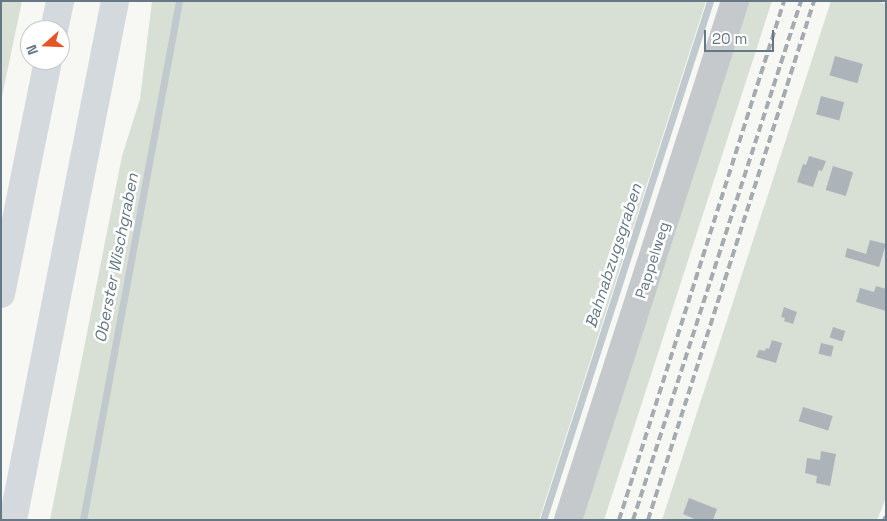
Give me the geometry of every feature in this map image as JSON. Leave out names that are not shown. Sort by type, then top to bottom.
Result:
[{"type":"highway","points":[[56,20],[60,1]]},
{"type":"highway","points":[[13,520],[115,1]]},
{"type":"highway","points":[[1,294],[46,70]]},
{"type":"street","name":"Pappelweg","points":[[568,520],[735,1]]},
{"type":"shaded area","points":[[1,1],[22,1],[1,101]]},
{"type":"shaded area","points":[[152,1],[706,1],[539,520],[50,520],[122,156],[140,99]]},
{"type":"shaded area","points":[[744,1],[772,1],[604,520],[580,520]]},
{"type":"shaded area","points":[[831,1],[876,1],[886,4],[886,498],[877,520],[662,520]]},
{"type":"building","points":[[835,56],[863,64],[857,83],[829,75]]},
{"type":"building","points":[[821,96],[844,102],[839,121],[816,114]]},
{"type":"building","points":[[809,156],[826,161],[822,171],[819,170],[813,187],[797,182],[803,164],[806,165]]},
{"type":"building","points":[[833,166],[853,172],[846,196],[826,190]]},
{"type":"building","points":[[870,240],[886,244],[879,267],[845,257],[847,248],[866,254]]},
{"type":"building","points":[[876,286],[886,289],[886,311],[856,302],[860,288],[874,292]]},
{"type":"building","points":[[784,307],[797,312],[793,324],[784,321],[785,318],[781,317]]},
{"type":"building","points":[[833,327],[845,331],[842,341],[830,337]]},
{"type":"building","points":[[772,340],[782,343],[776,363],[756,357],[759,350],[765,351],[766,348],[769,349]]},
{"type":"building","points":[[821,343],[834,346],[831,357],[819,354]]},
{"type":"building","points":[[803,407],[833,416],[828,430],[799,421]]},
{"type":"building","points":[[821,451],[836,454],[830,486],[816,483],[817,476],[805,473],[807,458],[820,460]]},
{"type":"building","points":[[689,498],[717,509],[713,520],[697,520],[683,514]]},
{"type":"waterway","name":"Oberster Wischgraben","points":[[83,520],[179,1]]},
{"type":"waterway","name":"Bahnabzugsgraben","points":[[543,520],[710,1]]},
{"type":"railway","points":[[619,520],[784,1]]},
{"type":"railway","points":[[633,520],[801,1]]},
{"type":"railway","points":[[648,520],[814,1]]},
{"type":"railway","points":[[884,520],[886,516]]}]
